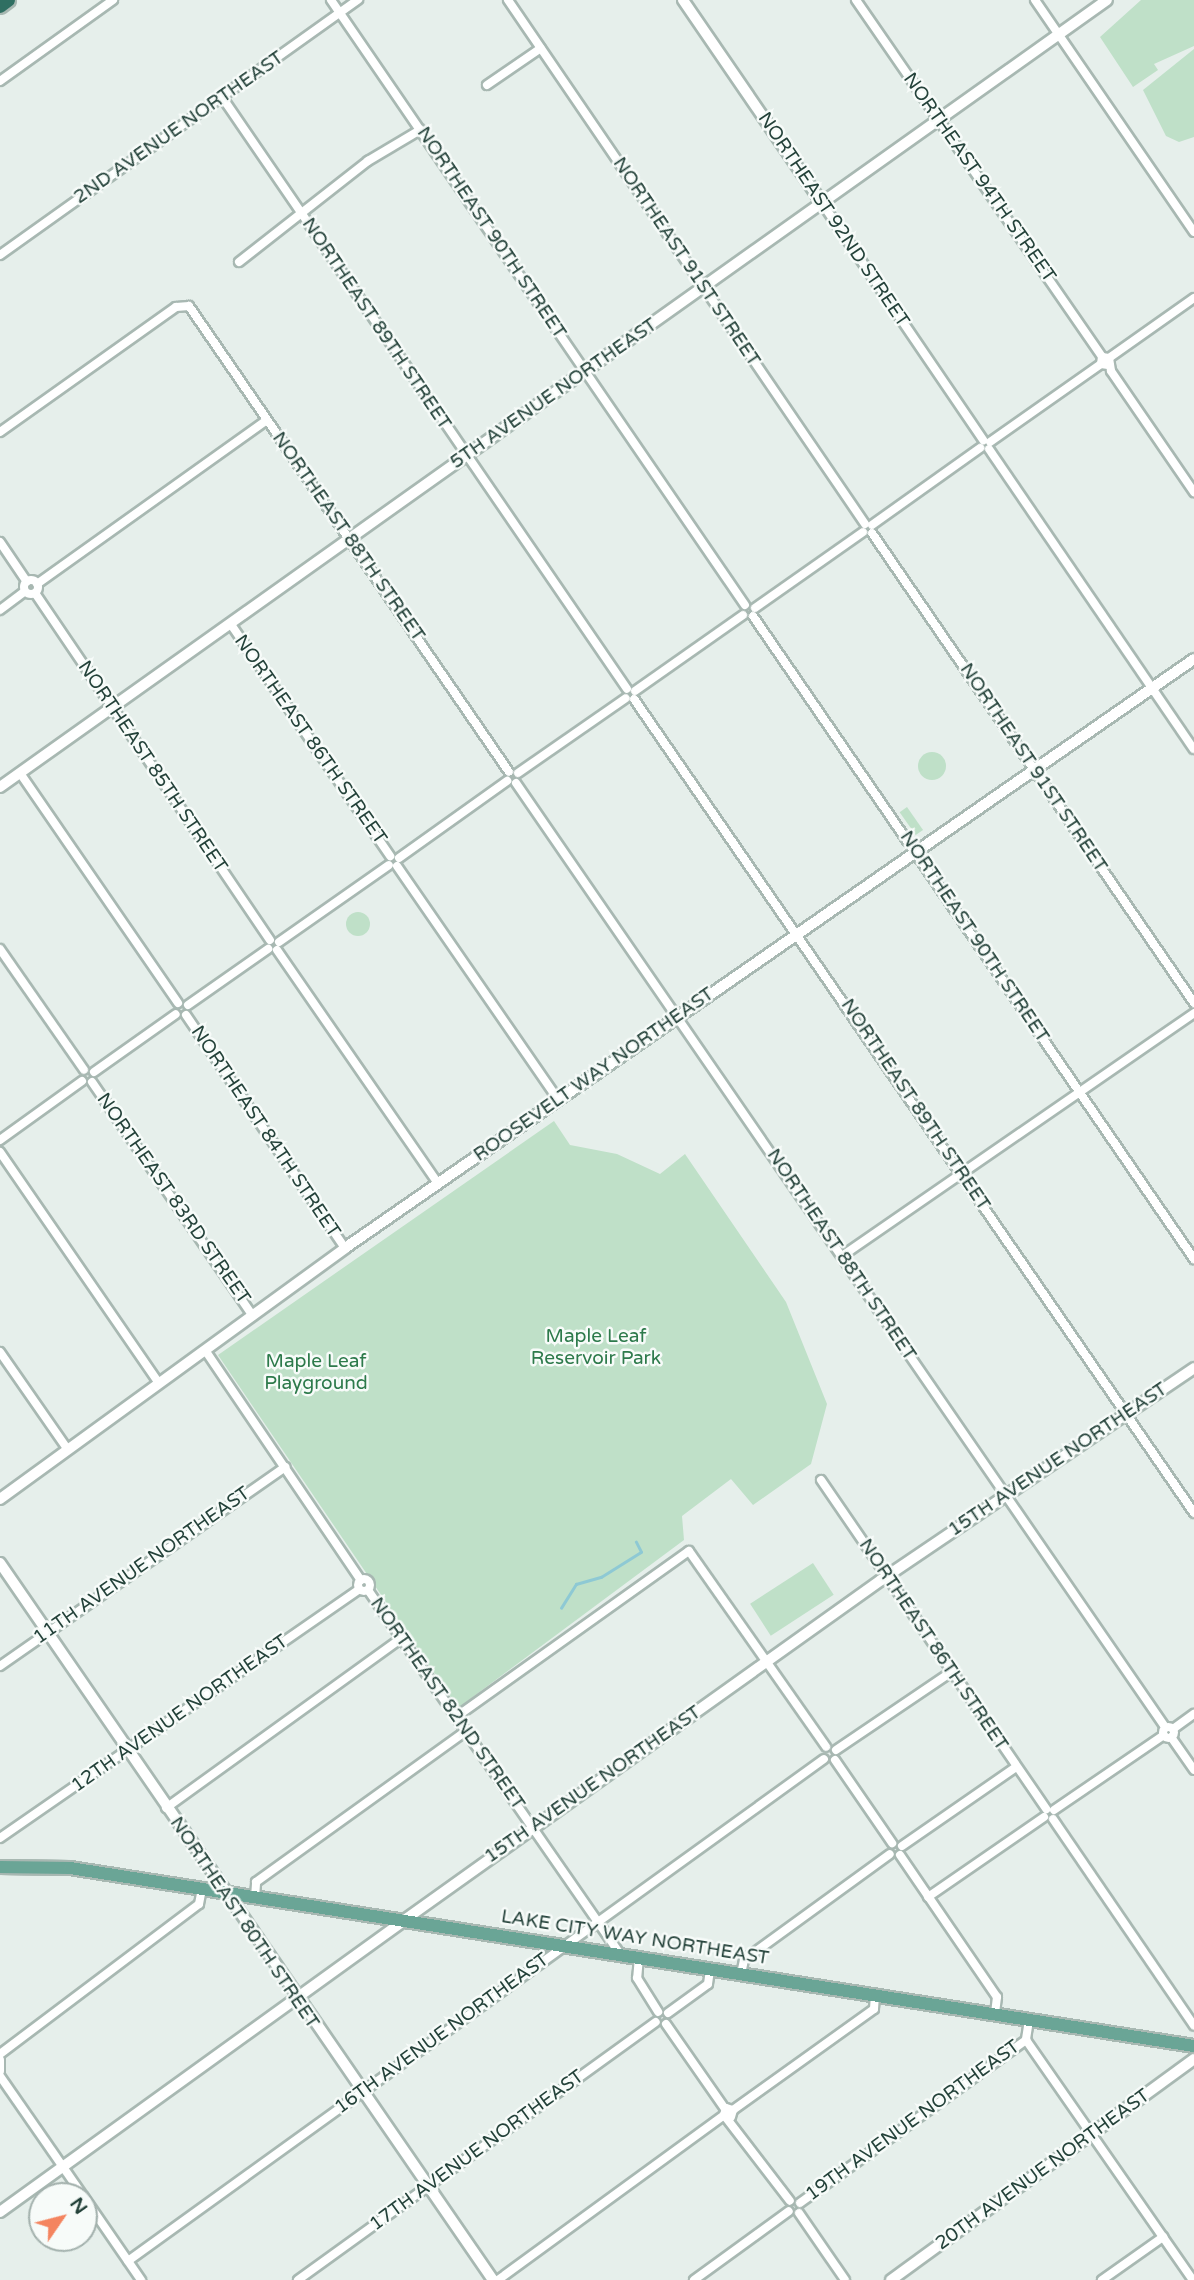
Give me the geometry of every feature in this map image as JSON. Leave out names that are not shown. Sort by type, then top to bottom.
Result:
[{"type":"highway","points":[[0,6],[8,0]]},
{"type":"main road","name":"5TH AVENUE NORTHEAST","points":[[0,787],[1107,0]]},
{"type":"main road","name":"ROOSEVELT WAY NORTHEAST","points":[[0,1499],[345,1248],[1194,659]]},
{"type":"main road","name":"LAKE CITY WAY NORTHEAST","points":[[0,1858],[1194,2046]]},
{"type":"main road","name":"LAKE CITY WAY NORTHEAST","points":[[0,1867],[70,1868]]},
{"type":"main road","name":"15TH AVENUE NORTHEAST","points":[[0,2212],[403,1921]]},
{"type":"street","points":[[0,81],[113,0]]},
{"type":"street","name":"NORTHEAST 90TH STREET","points":[[331,0],[1194,1259]]},
{"type":"street","name":"2ND AVENUE NORTHEAST","points":[[0,255],[358,0]]},
{"type":"street","name":"NORTHEAST 91ST STREET","points":[[508,0],[1194,1003]]},
{"type":"street","name":"NORTHEAST 92ND STREET","points":[[683,0],[1194,749]]},
{"type":"street","name":"NORTHEAST 94TH STREET","points":[[856,0],[1194,492]]},
{"type":"street","points":[[1035,0],[1194,232]]},
{"type":"street","points":[[487,85],[541,48]]},
{"type":"street","name":"NORTHEAST 89TH STREET","points":[[222,97],[1194,1513]]},
{"type":"street","points":[[239,262],[303,217],[368,161],[420,130]]},
{"type":"street","points":[[159,1383],[0,1150],[0,1140],[82,1081],[92,1082],[94,1072],[176,1014],[186,1015],[188,1005],[1194,298]]},
{"type":"street","name":"NORTHEAST 88TH STREET","points":[[0,432],[185,304],[267,419],[1194,1770]]},
{"type":"street","points":[[0,610],[267,419]]},
{"type":"street","name":"NORTHEAST 85TH STREET","points":[[0,542],[438,1183]]},
{"type":"street","name":"NORTHEAST 86TH STREET","points":[[230,623],[558,1099]]},
{"type":"street","points":[[20,773],[178,1003],[188,1005]]},
{"type":"street","points":[[0,949],[84,1070],[94,1072]]},
{"type":"street","points":[[176,1014],[178,1003]]},
{"type":"street","points":[[842,1256],[1194,1013]]},
{"type":"street","name":"NORTHEAST 84TH STREET","points":[[186,1015],[345,1248]]},
{"type":"street","points":[[82,1081],[84,1070]]},
{"type":"street","name":"NORTHEAST 83RD STREET","points":[[92,1082],[253,1316]]},
{"type":"street","name":"NORTHEAST 82ND STREET","points":[[205,1350],[362,1580],[371,1583],[364,1590],[402,1638],[621,1955]]},
{"type":"street","points":[[0,1352],[68,1450]]},
{"type":"street","name":"15TH AVENUE NORTHEAST","points":[[403,1921],[886,1577],[1194,1368]]},
{"type":"street","name":"11TH AVENUE NORTHEAST","points":[[0,1666],[285,1467]]},
{"type":"street","name":"NORTHEAST 86TH STREET","points":[[821,1480],[1194,2026]]},
{"type":"street","points":[[456,1717],[689,1551],[826,1747],[836,1750]]},
{"type":"street","name":"NORTHEAST 80TH STREET","points":[[0,1563],[295,1999],[493,2280]]},
{"type":"street","name":"12TH AVENUE NORTHEAST","points":[[0,1838],[364,1590]]},
{"type":"street","points":[[166,1808],[402,1638]]},
{"type":"street","points":[[836,1750],[951,1672]]},
{"type":"street","points":[[928,1897],[1194,1714]]},
{"type":"street","points":[[255,1898],[257,1882],[466,1731]]},
{"type":"street","points":[[826,1747],[824,1759],[835,1760]]},
{"type":"street","points":[[836,1750],[835,1760],[892,1843],[902,1846]]},
{"type":"street","name":"16TH AVENUE NORTHEAST","points":[[128,2261],[596,1920],[824,1759]]},
{"type":"street","points":[[995,2014],[997,1997],[900,1855],[902,1846],[1016,1767]]},
{"type":"street","points":[[890,1854],[892,1843]]},
{"type":"street","points":[[741,1974],[744,1960],[890,1854],[900,1855]]},
{"type":"street","points":[[0,2054],[199,1904],[202,1889]]},
{"type":"street","points":[[639,1957],[637,1976],[658,2012],[656,2022],[666,2024],[790,2201],[789,2211],[799,2213]]},
{"type":"street","points":[[666,2024],[668,2014],[708,1984],[710,1969]]},
{"type":"street","points":[[498,2280],[873,2009],[875,1995]]},
{"type":"street","points":[[658,2012],[668,2014]]},
{"type":"street","points":[[1029,2020],[1026,2040],[1193,2280]]},
{"type":"street","name":"17TH AVENUE NORTHEAST","points":[[298,2280],[656,2022]]},
{"type":"street","name":"19TH AVENUE NORTHEAST","points":[[800,2203],[1026,2040]]},
{"type":"street","name":"20TH AVENUE NORTHEAST","points":[[891,2280],[1194,2059]]},
{"type":"street","points":[[0,2060],[0,2071]]},
{"type":"street","points":[[0,2076],[72,2182]]},
{"type":"street","points":[[790,2201],[800,2203],[799,2213],[845,2280]]},
{"type":"street","name":"19TH AVENUE NORTHEAST","points":[[694,2280],[789,2211]]},
{"type":"street","points":[[98,2218],[141,2280]]},
{"type":"street","points":[[1102,2280],[1163,2237]]},
{"type":"green space","points":[[1141,0],[1194,0],[1194,46],[1154,64],[1158,70],[1133,87],[1100,37]]},
{"type":"green space","points":[[1194,49],[1194,137],[1179,142],[1166,136],[1143,90]]},
{"type":"green space","points":[[932,752],[942,756],[946,766],[942,776],[932,780],[922,776],[918,766],[922,756]]},
{"type":"green space","points":[[907,807],[923,830],[916,835],[900,812]]},
{"type":"green space","points":[[358,912],[367,915],[370,924],[367,933],[358,936],[349,933],[346,924],[349,915]]},
{"type":"green space","name":"Maple Leaf Reservoir Park","points":[[554,1121],[570,1145],[617,1154],[660,1174],[685,1154],[786,1302],[827,1404],[811,1464],[753,1505],[731,1479],[682,1516],[684,1540],[458,1708],[218,1355]]},
{"type":"green space","points":[[813,1563],[834,1595],[771,1636],[750,1604]]},
{"type":"waterway","points":[[561,1608],[576,1584],[601,1577],[641,1552],[636,1542]]},
{"type":"park label","name":"Maple Leaf Playground","points":[[316,1373]]}]
